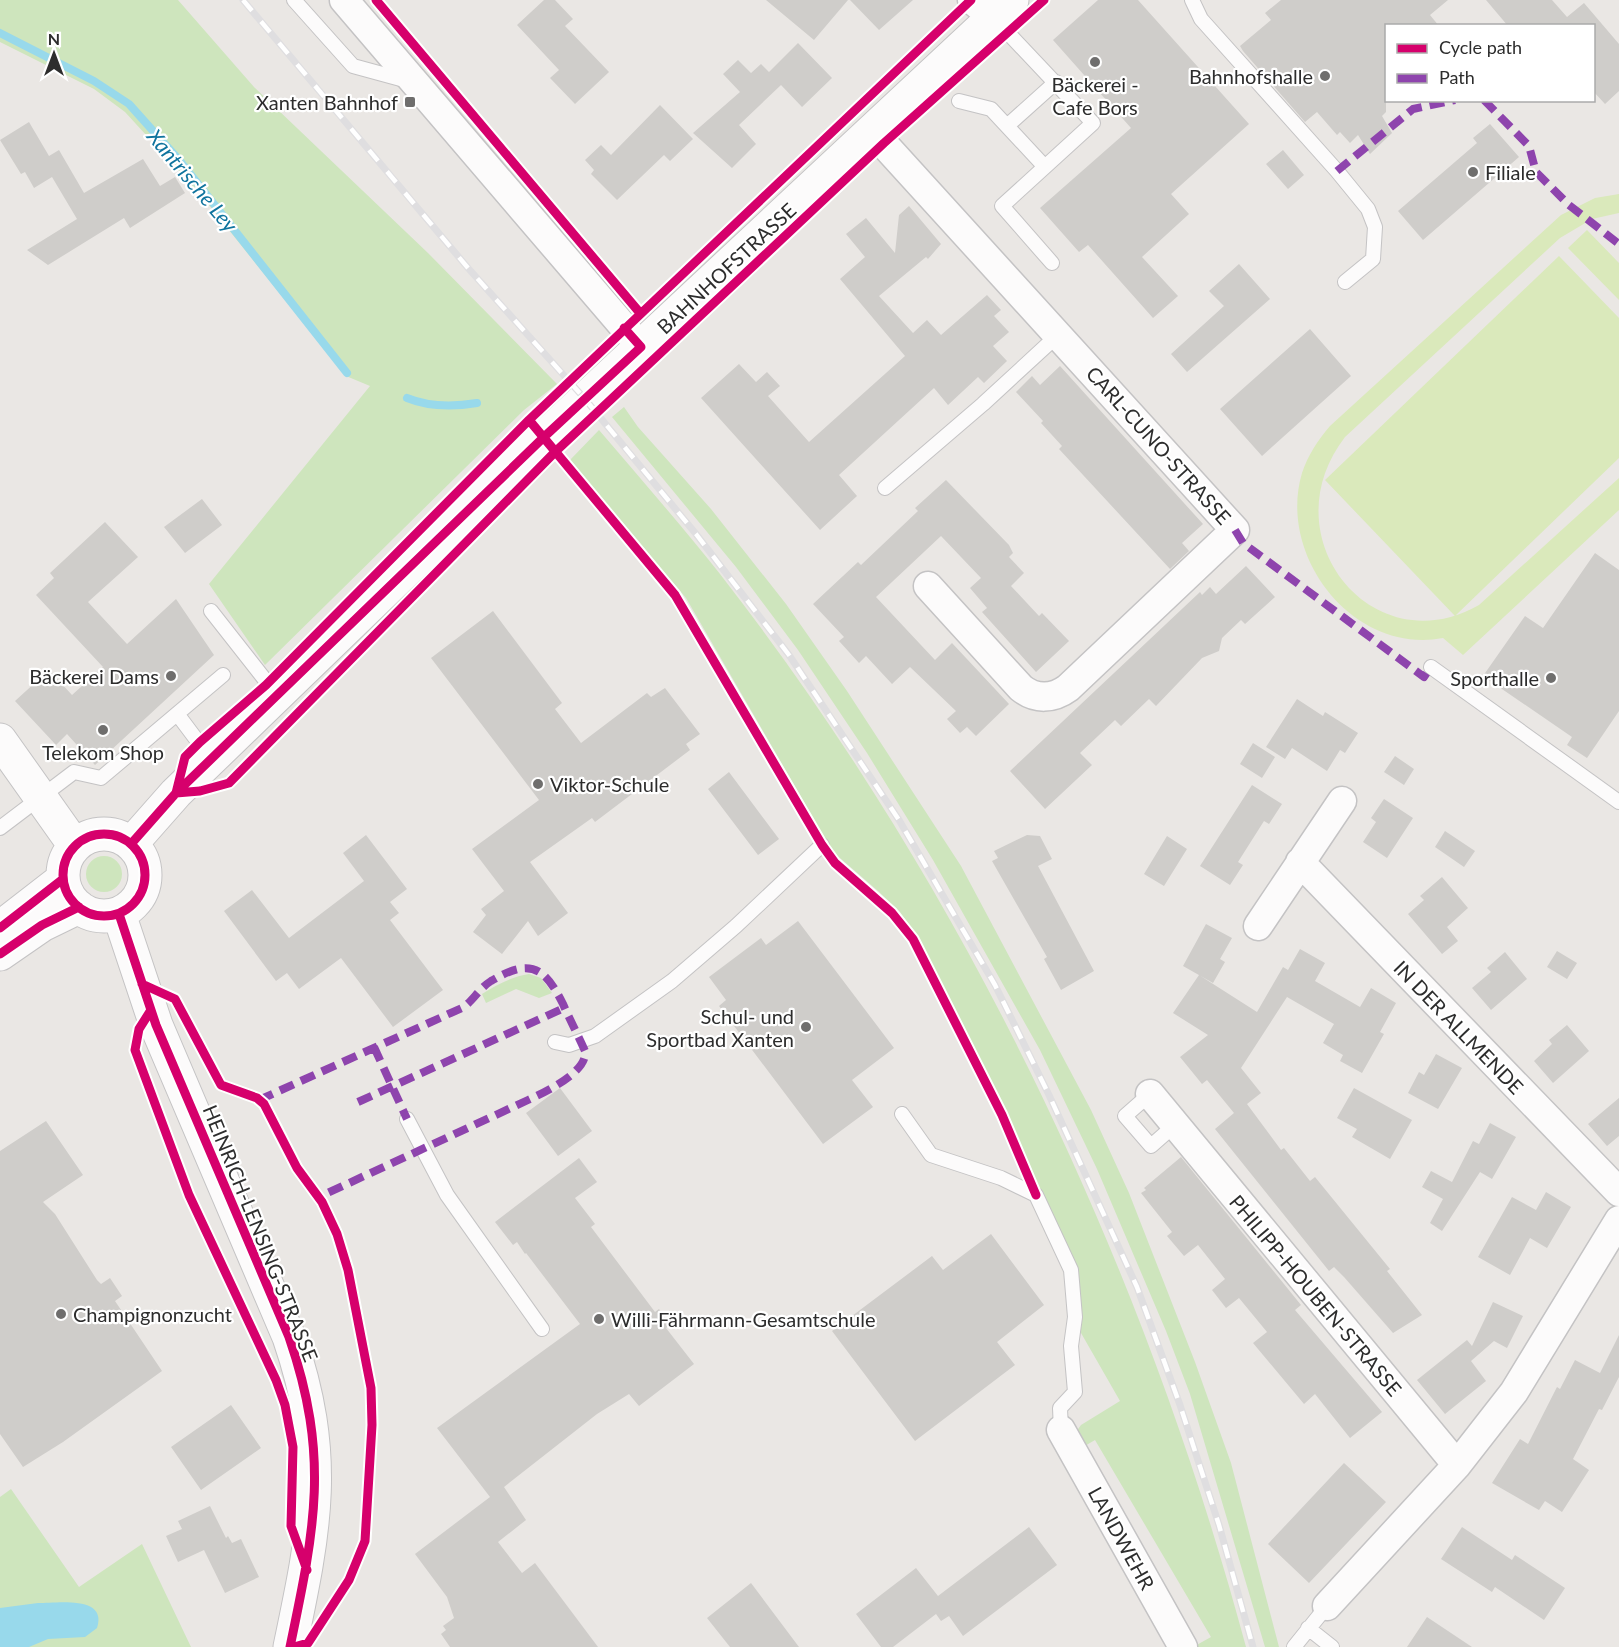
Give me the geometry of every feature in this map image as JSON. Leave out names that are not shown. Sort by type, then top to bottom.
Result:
[{"type":"street","name":"BAHNHOFSTRASSE","points":[[344,0],[641,347],[872,131],[992,6]]},
{"type":"street","name":"CARL-CUNO-STRASSE","points":[[872,131],[1235,530],[1068,688],[1052,697],[1037,697],[1021,688],[928,586]]},
{"type":"street","points":[[131,844],[176,793],[278,697],[544,436],[641,347]]},
{"type":"street","points":[[0,740],[75,846]]},
{"type":"street","points":[[1258,926],[1342,801]]},
{"type":"street","points":[[108,834],[131,844],[143,862],[145,880],[139,896],[118,914],[92,914],[79,907],[69,897],[63,879],[66,860],[75,846],[88,837],[108,834]]},
{"type":"street","name":"IN DER ALLMENDE","points":[[1300,862],[1619,1192]]},
{"type":"street","points":[[0,928],[63,879]]},
{"type":"street","points":[[0,954],[42,926],[79,907]]},
{"type":"street","name":"HEINRICH-LENSING-STRASSE","points":[[118,914],[156,1025],[285,1328],[305,1389],[315,1440],[314,1523],[290,1647]]},
{"type":"street","name":"PHILIPP-HOUBEN-STRASSE","points":[[1150,1094],[1457,1465]]},
{"type":"street","points":[[1327,1606],[1457,1465],[1514,1392],[1619,1220]]},
{"type":"street","name":"LANDWEHR","points":[[1061,1430],[1183,1647]]},
{"type":"lane","points":[[294,0],[353,66],[415,83]]},
{"type":"lane","points":[[1192,0],[1201,18],[1368,209],[1375,227],[1373,259],[1346,282]]},
{"type":"lane","points":[[992,6],[1093,123],[1002,206],[1052,263]]},
{"type":"lane","points":[[1007,126],[1056,82]]},
{"type":"lane","points":[[959,101],[991,109],[1045,166]]},
{"type":"lane","points":[[885,488],[983,404],[1059,334]]},
{"type":"lane","points":[[211,611],[266,685],[278,697]]},
{"type":"lane","points":[[1431,668],[1619,802]]},
{"type":"lane","points":[[0,828],[74,772],[101,778],[223,675]]},
{"type":"lane","points":[[178,715],[213,760]]},
{"type":"lane","points":[[555,1042],[569,1045],[595,1036],[672,981],[736,926],[822,845]]},
{"type":"lane","points":[[902,1114],[931,1155],[1001,1178],[1036,1195],[1071,1270],[1076,1317],[1071,1346],[1075,1392],[1060,1408],[1061,1430]]},
{"type":"lane","points":[[407,1119],[447,1195],[542,1329]]},
{"type":"lane","points":[[1294,1647],[1327,1606]]},
{"type":"lane","points":[[1308,1628],[1332,1647]]},
{"type":"green space","points":[[0,0],[178,0],[254,87],[428,253],[557,384],[524,410],[265,665],[209,584],[370,386],[346,376],[200,194],[125,112],[94,89],[0,42]]},
{"type":"green space","points":[[1619,194],[1619,213],[1592,219],[1560,238],[1345,437],[1324,475],[1319,514],[1326,550],[1343,581],[1370,605],[1403,619],[1440,619],[1479,605],[1619,478],[1619,510],[1463,655],[1443,638],[1410,639],[1380,631],[1353,615],[1330,593],[1312,567],[1301,537],[1297,505],[1302,473],[1307,460],[1330,426],[1561,215],[1595,198]]},
{"type":"green space","points":[[1587,230],[1619,263],[1619,300],[1568,248]]},
{"type":"green space","points":[[1559,256],[1619,318],[1619,458],[1455,616],[1325,480]]},
{"type":"green space","points":[[624,407],[638,427],[711,509],[786,604],[847,691],[961,866],[1091,1110],[1129,1193],[1195,1362],[1231,1463],[1279,1647],[1265,1647],[1190,1394],[1166,1331],[1097,1169],[1040,1050],[933,860],[867,753],[798,650],[736,567],[612,417]]},
{"type":"green space","points":[[599,430],[720,574],[809,695],[891,821],[967,951],[1036,1084],[1099,1221],[1155,1361],[1204,1503],[1246,1647],[1193,1647],[1211,1637],[1095,1440],[1078,1450],[1076,1432],[1081,1425],[1120,1401],[1077,1326],[1081,1312],[1080,1291],[1069,1254],[1005,1110],[918,938],[900,912],[833,852],[686,598],[570,460]]},
{"type":"green space","points":[[104,856],[117,861],[122,874],[117,887],[104,892],[91,887],[86,874],[91,861]]},
{"type":"green space","points":[[529,974],[541,978],[552,993],[539,998],[516,989],[486,1003],[482,994],[505,981]]},
{"type":"green space","points":[[11,1489],[79,1587],[142,1544],[191,1647],[0,1647],[0,1497]]},
{"type":"water","points":[[68,1602],[88,1606],[95,1610],[98,1617],[97,1628],[85,1637],[48,1639],[29,1647],[0,1647],[0,1608]]},
{"type":"building","points":[[544,0],[555,0],[573,19],[565,26],[609,72],[575,104],[550,78],[559,70],[517,25]]},
{"type":"building","points":[[766,0],[848,0],[814,40]]},
{"type":"building","points":[[850,0],[913,0],[879,30]]},
{"type":"building","points":[[1098,0],[1138,0],[1249,124],[1171,194],[1189,214],[1142,257],[1178,296],[1153,318],[1088,245],[1079,252],[1040,208],[1131,128],[1053,40]]},
{"type":"building","name":"Bahnhofshalle","points":[[1281,0],[1448,0],[1430,15],[1437,24],[1385,24],[1386,112],[1382,116],[1392,133],[1370,154],[1358,135],[1350,143],[1340,132],[1337,135],[1317,112],[1305,122],[1243,51],[1240,46],[1271,20],[1265,13]]},
{"type":"building","points":[[1486,0],[1552,0],[1567,17],[1584,3],[1619,44],[1619,91],[1605,104],[1595,93],[1595,24],[1506,24]]},
{"type":"building","points":[[798,43],[832,78],[802,107],[781,85],[739,125],[756,144],[732,168],[693,133],[740,92],[723,74],[738,60],[751,73],[761,64],[769,72]]},
{"type":"building","points":[[660,105],[693,139],[670,161],[664,155],[617,200],[591,174],[594,170],[585,160],[601,145],[611,155]]},
{"type":"building","points":[[29,122],[49,156],[59,150],[84,193],[143,159],[160,186],[175,177],[185,193],[130,228],[124,218],[48,265],[27,250],[77,219],[52,177],[34,188],[25,172],[21,174],[0,140]]},
{"type":"building","name":"Filiale","points":[[1490,124],[1519,157],[1423,240],[1398,211],[1477,143],[1473,138]]},
{"type":"building","points":[[1283,150],[1304,175],[1288,189],[1266,164]]},
{"type":"building","points":[[909,206],[941,244],[928,259],[926,257],[879,296],[913,333],[927,320],[941,335],[987,295],[1001,310],[994,316],[1009,332],[993,346],[1007,361],[984,383],[978,377],[948,405],[934,388],[839,475],[857,496],[820,530],[701,398],[739,364],[756,382],[767,372],[780,386],[768,396],[809,442],[905,356],[840,279],[865,257],[846,234],[866,218],[895,253],[899,215]]},
{"type":"building","points":[[1239,264],[1270,299],[1187,372],[1171,354],[1224,306],[1209,291]]},
{"type":"building","points":[[1310,329],[1351,376],[1262,456],[1220,409]]},
{"type":"building","points":[[1060,366],[1203,524],[1182,543],[1189,551],[1170,569],[1059,449],[1062,446],[1016,392],[1032,376],[1040,385]]},
{"type":"building","points":[[946,480],[1009,545],[1013,553],[1009,557],[1024,573],[1011,586],[1039,616],[1042,613],[1069,641],[1036,672],[982,612],[987,608],[970,588],[981,578],[941,536],[876,597],[935,660],[952,643],[1009,704],[976,736],[967,727],[960,733],[947,719],[956,711],[910,667],[892,684],[866,656],[859,663],[839,641],[844,637],[813,604],[858,562],[861,565],[918,511],[915,508]]},
{"type":"building","points":[[202,499],[222,525],[185,553],[164,527]]},
{"type":"building","points":[[105,522],[138,557],[88,602],[127,644],[176,599],[214,655],[95,765],[67,734],[56,745],[15,701],[49,670],[72,695],[103,667],[36,595],[54,578],[50,573]]},
{"type":"building","name":"Sporthalle","points":[[1595,553],[1619,570],[1619,711],[1587,758],[1567,745],[1572,737],[1483,676],[1525,616],[1543,628]]},
{"type":"building","points":[[1246,566],[1275,597],[1245,624],[1241,620],[1222,638],[1219,651],[1202,658],[1156,706],[1149,699],[1121,726],[1115,720],[1080,753],[1092,765],[1045,809],[1010,771],[1200,592],[1202,595],[1210,587],[1216,594]]},
{"type":"building","points":[[493,611],[562,703],[555,709],[581,743],[647,693],[651,697],[665,688],[700,734],[686,744],[690,750],[595,822],[592,818],[530,862],[568,913],[538,936],[528,921],[502,954],[473,932],[486,915],[481,909],[504,891],[472,849],[539,800],[431,658]]},
{"type":"building","points":[[1297,699],[1323,716],[1325,712],[1358,733],[1345,753],[1340,750],[1327,771],[1292,748],[1285,759],[1266,747]]},
{"type":"building","points":[[1253,743],[1275,757],[1262,778],[1240,764]]},
{"type":"building","points":[[1395,756],[1414,769],[1404,785],[1384,772]]},
{"type":"building","points":[[729,772],[779,839],[758,855],[708,789]]},
{"type":"building","points":[[1252,785],[1282,804],[1269,824],[1264,821],[1238,862],[1243,865],[1230,885],[1200,866]]},
{"type":"building","points":[[1384,799],[1413,818],[1387,858],[1363,842],[1376,822],[1371,818]]},
{"type":"building","points":[[1445,831],[1475,851],[1464,867],[1435,847]]},
{"type":"building","points":[[366,835],[407,889],[390,902],[399,913],[390,920],[443,990],[393,1027],[341,958],[299,989],[287,973],[276,981],[224,911],[252,890],[289,938],[364,881],[343,853]]},
{"type":"building","points":[[1027,835],[1040,836],[1052,859],[1038,866],[1094,971],[1061,990],[1044,959],[1047,957],[992,861],[998,858],[994,851]]},
{"type":"building","points":[[1167,836],[1187,849],[1164,886],[1144,874]]},
{"type":"building","points":[[1442,877],[1468,908],[1447,927],[1458,941],[1442,954],[1408,914],[1424,900],[1420,896]]},
{"type":"building","name":"Schul- und Sportbad Xanten","points":[[798,921],[894,1048],[852,1080],[873,1107],[823,1144],[719,1006],[726,1000],[709,977],[761,938],[766,945]]},
{"type":"building","points":[[1206,924],[1232,938],[1220,959],[1225,962],[1213,983],[1183,966]]},
{"type":"building","points":[[1300,949],[1325,963],[1315,981],[1360,1007],[1371,988],[1396,1003],[1380,1032],[1384,1034],[1362,1073],[1340,1061],[1343,1055],[1323,1043],[1334,1024],[1287,997],[1241,1068],[1261,1093],[1247,1104],[1281,1150],[1284,1148],[1310,1181],[1315,1177],[1390,1269],[1387,1271],[1422,1315],[1393,1333],[1334,1267],[1329,1271],[1215,1129],[1234,1113],[1207,1080],[1202,1084],[1180,1057],[1208,1035],[1173,1013],[1199,975],[1257,1012],[1283,967],[1288,970]]},
{"type":"building","points":[[1557,951],[1577,963],[1567,979],[1547,967]]},
{"type":"building","points":[[1505,952],[1527,979],[1491,1010],[1472,988],[1491,972],[1487,968]]},
{"type":"building","points":[[1567,1025],[1589,1051],[1553,1083],[1534,1061],[1552,1044],[1549,1040]]},
{"type":"building","points":[[1436,1054],[1462,1068],[1438,1109],[1408,1093],[1419,1072],[1424,1075]]},
{"type":"building","points":[[560,1088],[592,1131],[558,1156],[526,1113]]},
{"type":"building","points":[[1354,1088],[1412,1120],[1390,1159],[1352,1137],[1357,1129],[1337,1118]]},
{"type":"building","points":[[1619,1098],[1619,1136],[1607,1146],[1588,1124]]},
{"type":"building","name":"Champignonzucht","points":[[46,1121],[83,1175],[43,1202],[55,1214],[97,1280],[101,1284],[110,1278],[122,1296],[115,1301],[162,1371],[63,1442],[23,1467],[0,1434],[0,1151]]},
{"type":"building","points":[[1490,1123],[1516,1137],[1492,1179],[1480,1172],[1442,1231],[1430,1223],[1443,1199],[1422,1187],[1431,1171],[1452,1182],[1473,1141],[1479,1144]]},
{"type":"building","points":[[1181,1157],[1301,1305],[1295,1310],[1382,1412],[1350,1438],[1315,1394],[1304,1404],[1253,1343],[1267,1332],[1239,1298],[1226,1308],[1212,1290],[1225,1279],[1198,1245],[1184,1256],[1167,1236],[1172,1232],[1141,1193]]},
{"type":"building","points":[[579,1158],[597,1182],[575,1198],[595,1224],[591,1227],[655,1312],[659,1309],[670,1325],[666,1328],[694,1364],[639,1406],[629,1394],[597,1414],[504,1487],[526,1520],[498,1542],[522,1573],[535,1563],[598,1647],[450,1647],[441,1634],[446,1630],[443,1626],[454,1618],[447,1597],[415,1554],[490,1497],[437,1428],[580,1324],[517,1242],[513,1245],[495,1222]]},
{"type":"building","points":[[1546,1192],[1571,1207],[1547,1248],[1530,1238],[1510,1275],[1478,1257],[1512,1197],[1536,1210]]},
{"type":"building","points":[[991,1234],[1044,1305],[997,1342],[1015,1365],[915,1441],[832,1331],[932,1256],[943,1270]]},
{"type":"building","points":[[1493,1302],[1523,1316],[1507,1348],[1494,1341],[1471,1361],[1486,1381],[1445,1414],[1417,1380],[1467,1340],[1472,1346]]},
{"type":"building","points":[[1619,1335],[1619,1377],[1573,1459],[1589,1470],[1562,1512],[1545,1501],[1539,1510],[1492,1483],[1520,1439],[1528,1444],[1557,1387],[1560,1389],[1575,1360],[1600,1373]]},
{"type":"building","points":[[231,1405],[261,1448],[201,1490],[171,1447]]},
{"type":"building","points":[[1344,1463],[1386,1502],[1309,1583],[1268,1544]]},
{"type":"building","points":[[210,1506],[226,1538],[228,1536],[232,1543],[241,1539],[259,1577],[225,1593],[204,1550],[178,1562],[166,1536],[182,1529],[178,1521]]},
{"type":"building","points":[[1029,1527],[1057,1565],[963,1636],[949,1616],[941,1621],[936,1614],[893,1647],[881,1647],[856,1614],[916,1568],[938,1596]]},
{"type":"building","points":[[1462,1527],[1512,1560],[1515,1555],[1565,1588],[1544,1620],[1495,1587],[1492,1592],[1441,1559]]},
{"type":"building","points":[[751,1583],[799,1647],[730,1647],[707,1618]]},
{"type":"building","points":[[1427,1617],[1472,1647],[1407,1647]]},
{"type":"waterway","name":"Xantrische Ley","points":[[0,33],[94,81],[129,104],[180,161],[347,373]]},
{"type":"waterway","name":"Xantrische Ley","points":[[407,398],[441,405],[477,403]]},
{"type":"railway","points":[[243,0],[468,268],[585,399],[696,534],[789,655],[899,820],[995,985],[1049,1095],[1137,1287],[1180,1405],[1219,1525],[1253,1647]]},
{"type":"marked path","points":[[1337,171],[1413,109],[1446,102]]},
{"type":"marked path","points":[[1486,102],[1529,146],[1536,172],[1569,205],[1619,244]]},
{"type":"marked path","points":[[1235,530],[1243,543],[1424,677],[1431,667]]},
{"type":"marked path","points":[[259,1100],[464,1007],[487,984],[505,974],[526,968],[534,970],[542,974],[556,991],[585,1051],[584,1059],[573,1074],[554,1087],[319,1197]]},
{"type":"marked path","points":[[358,1102],[564,1008]]},
{"type":"marked path","points":[[374,1047],[407,1119]]},
{"type":"cycle path","points":[[376,0],[640,313]]},
{"type":"cycle path","points":[[176,793],[185,757],[200,742],[266,685],[529,420],[971,0]]},
{"type":"cycle path","points":[[176,793],[200,791],[229,783],[555,452],[884,143],[1044,0]]},
{"type":"cycle path","points":[[131,844],[176,793],[544,437],[641,347],[624,328]]},
{"type":"cycle path","points":[[529,420],[675,595],[822,845],[835,863],[892,913],[913,939],[1002,1115],[1036,1195]]},
{"type":"cycle path","points":[[104,834],[120,837],[133,846],[142,859],[145,875],[142,891],[133,904],[120,913],[104,916],[88,913],[75,904],[66,891],[63,875],[66,859],[75,846],[88,837],[104,834]]},
{"type":"cycle path","points":[[0,928],[63,879]]},
{"type":"cycle path","points":[[0,954],[42,925],[79,907]]},
{"type":"cycle path","points":[[119,914],[156,1025],[289,1337],[302,1380],[310,1419],[314,1456],[314,1492],[306,1565],[290,1647]]},
{"type":"cycle path","points":[[142,984],[175,999],[221,1085],[257,1098],[264,1104],[297,1168],[322,1202],[337,1234],[348,1270],[371,1388],[372,1425],[365,1541],[349,1580],[308,1643],[294,1647]]},
{"type":"cycle path","points":[[151,1010],[139,1029],[135,1050],[189,1195],[276,1380],[285,1405],[293,1447],[291,1526],[307,1570]]},
{"type":"place","name":"Bäckerei - Cafe Bors","points":[[1095,62]]},
{"type":"place","name":"Bahnhofshalle","points":[[1325,76]]},
{"type":"place","name":"Xanten Bahnhof","points":[[410,102]]},
{"type":"place","name":"Filiale","points":[[1473,172]]},
{"type":"place","name":"Bäckerei Dams","points":[[171,676]]},
{"type":"place","name":"Sporthalle","points":[[1551,678]]},
{"type":"place","name":"Telekom Shop","points":[[103,730]]},
{"type":"place","name":"Viktor-Schule","points":[[538,784]]},
{"type":"place","name":"Schul- und Sportbad Xanten","points":[[806,1027]]},
{"type":"place","name":"Champignonzucht","points":[[61,1314]]},
{"type":"place","name":"Willi-Fährmann-Gesamtschule","points":[[599,1319]]}]
